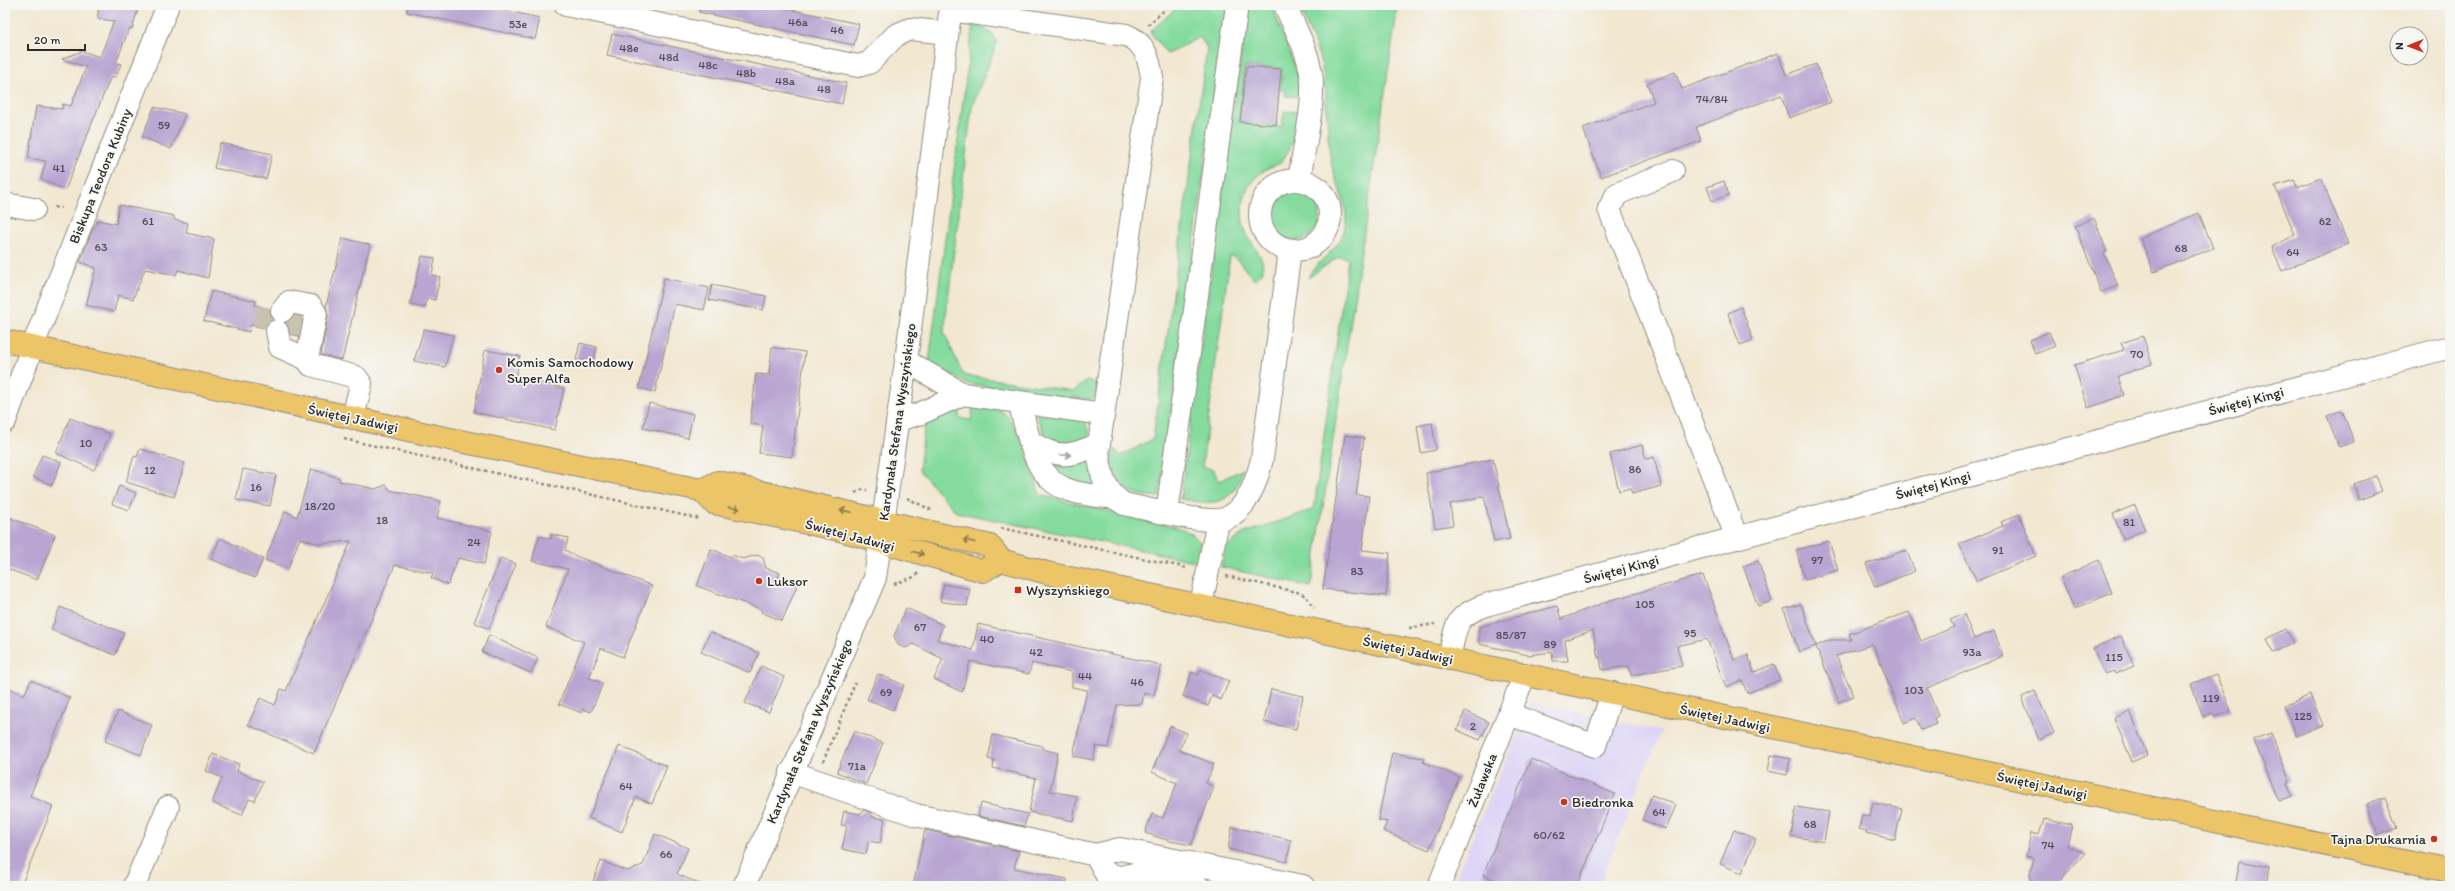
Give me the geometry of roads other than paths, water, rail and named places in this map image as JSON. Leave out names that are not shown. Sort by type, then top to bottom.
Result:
[{"type":"main road","name":"Świętej Jadwigi","points":[[5,341],[354,418],[701,490],[714,503],[840,530],[983,571],[1000,560]]},
{"type":"main road","name":"Świętej Jadwigi","points":[[701,490],[718,482],[990,546],[1000,560],[1051,574],[2450,871]]},
{"type":"street","name":"Biskupa Teodora Kubiny","points":[[5,420],[168,5]]},
{"type":"street","points":[[566,5],[858,66],[869,63],[896,35],[910,29],[947,33]]},
{"type":"street","points":[[1167,513],[1237,5]]},
{"type":"street","points":[[1285,5],[1308,59],[1312,74],[1312,91],[1299,180]]},
{"type":"street","points":[[950,8],[1126,35],[1134,38],[1145,50],[1152,77],[1099,444],[1103,482],[1115,498],[1124,504],[1167,513],[1218,521],[1227,518],[1238,510],[1256,483],[1262,459],[1290,251]]},
{"type":"street","name":"Kardynała Stefana Wyszyńskiego","points":[[744,886],[790,772],[875,578],[906,361],[950,8]]},
{"type":"street","points":[[1673,171],[1617,194],[1609,209],[1737,538]]},
{"type":"street","points":[[1288,180],[1299,180],[1319,189],[1330,208],[1330,219],[1327,230],[1312,246],[1290,251],[1280,248],[1270,241],[1260,222],[1259,211],[1262,200],[1277,184],[1288,180]]},
{"type":"street","points":[[5,204],[34,209]]},
{"type":"street","points":[[286,326],[311,365],[356,377],[361,384],[354,418]]},
{"type":"street","name":"Świętej Kingi","points":[[1449,659],[1456,626],[1468,611],[1489,604],[2450,347]]},
{"type":"street","points":[[906,361],[963,394],[1103,414]]},
{"type":"street","points":[[898,420],[919,414],[963,394]]},
{"type":"street","points":[[1019,402],[1040,467],[1050,479],[1065,489],[1115,498]]},
{"type":"street","points":[[1032,443],[1048,453],[1058,455],[1072,455],[1099,444]]},
{"type":"street","points":[[1201,605],[1218,521]]},
{"type":"street","name":"Żuławska","points":[[1439,886],[1525,674]]},
{"type":"street","points":[[1508,714],[1595,746],[1612,693]]},
{"type":"street","points":[[790,772],[916,815],[1096,855],[1120,849],[1303,886]]},
{"type":"street","points":[[134,886],[168,806]]},
{"type":"street","points":[[1096,855],[1106,874],[1122,877],[1138,873],[1198,886]]},
{"type":"tunnel","points":[[263,328],[268,308]]},
{"type":"tunnel","points":[[291,334],[295,314]]},
{"type":"place","name":"Komis Samochodowy Super Alfa","points":[[499,370]]},
{"type":"place","name":"Luksor","points":[[759,581]]},
{"type":"place","name":"Wyszyńskiego","points":[[1018,590]]},
{"type":"place","name":"Biedronka","points":[[1564,802]]},
{"type":"place","name":"Tajna Drukarnia","points":[[2434,839]]}]
